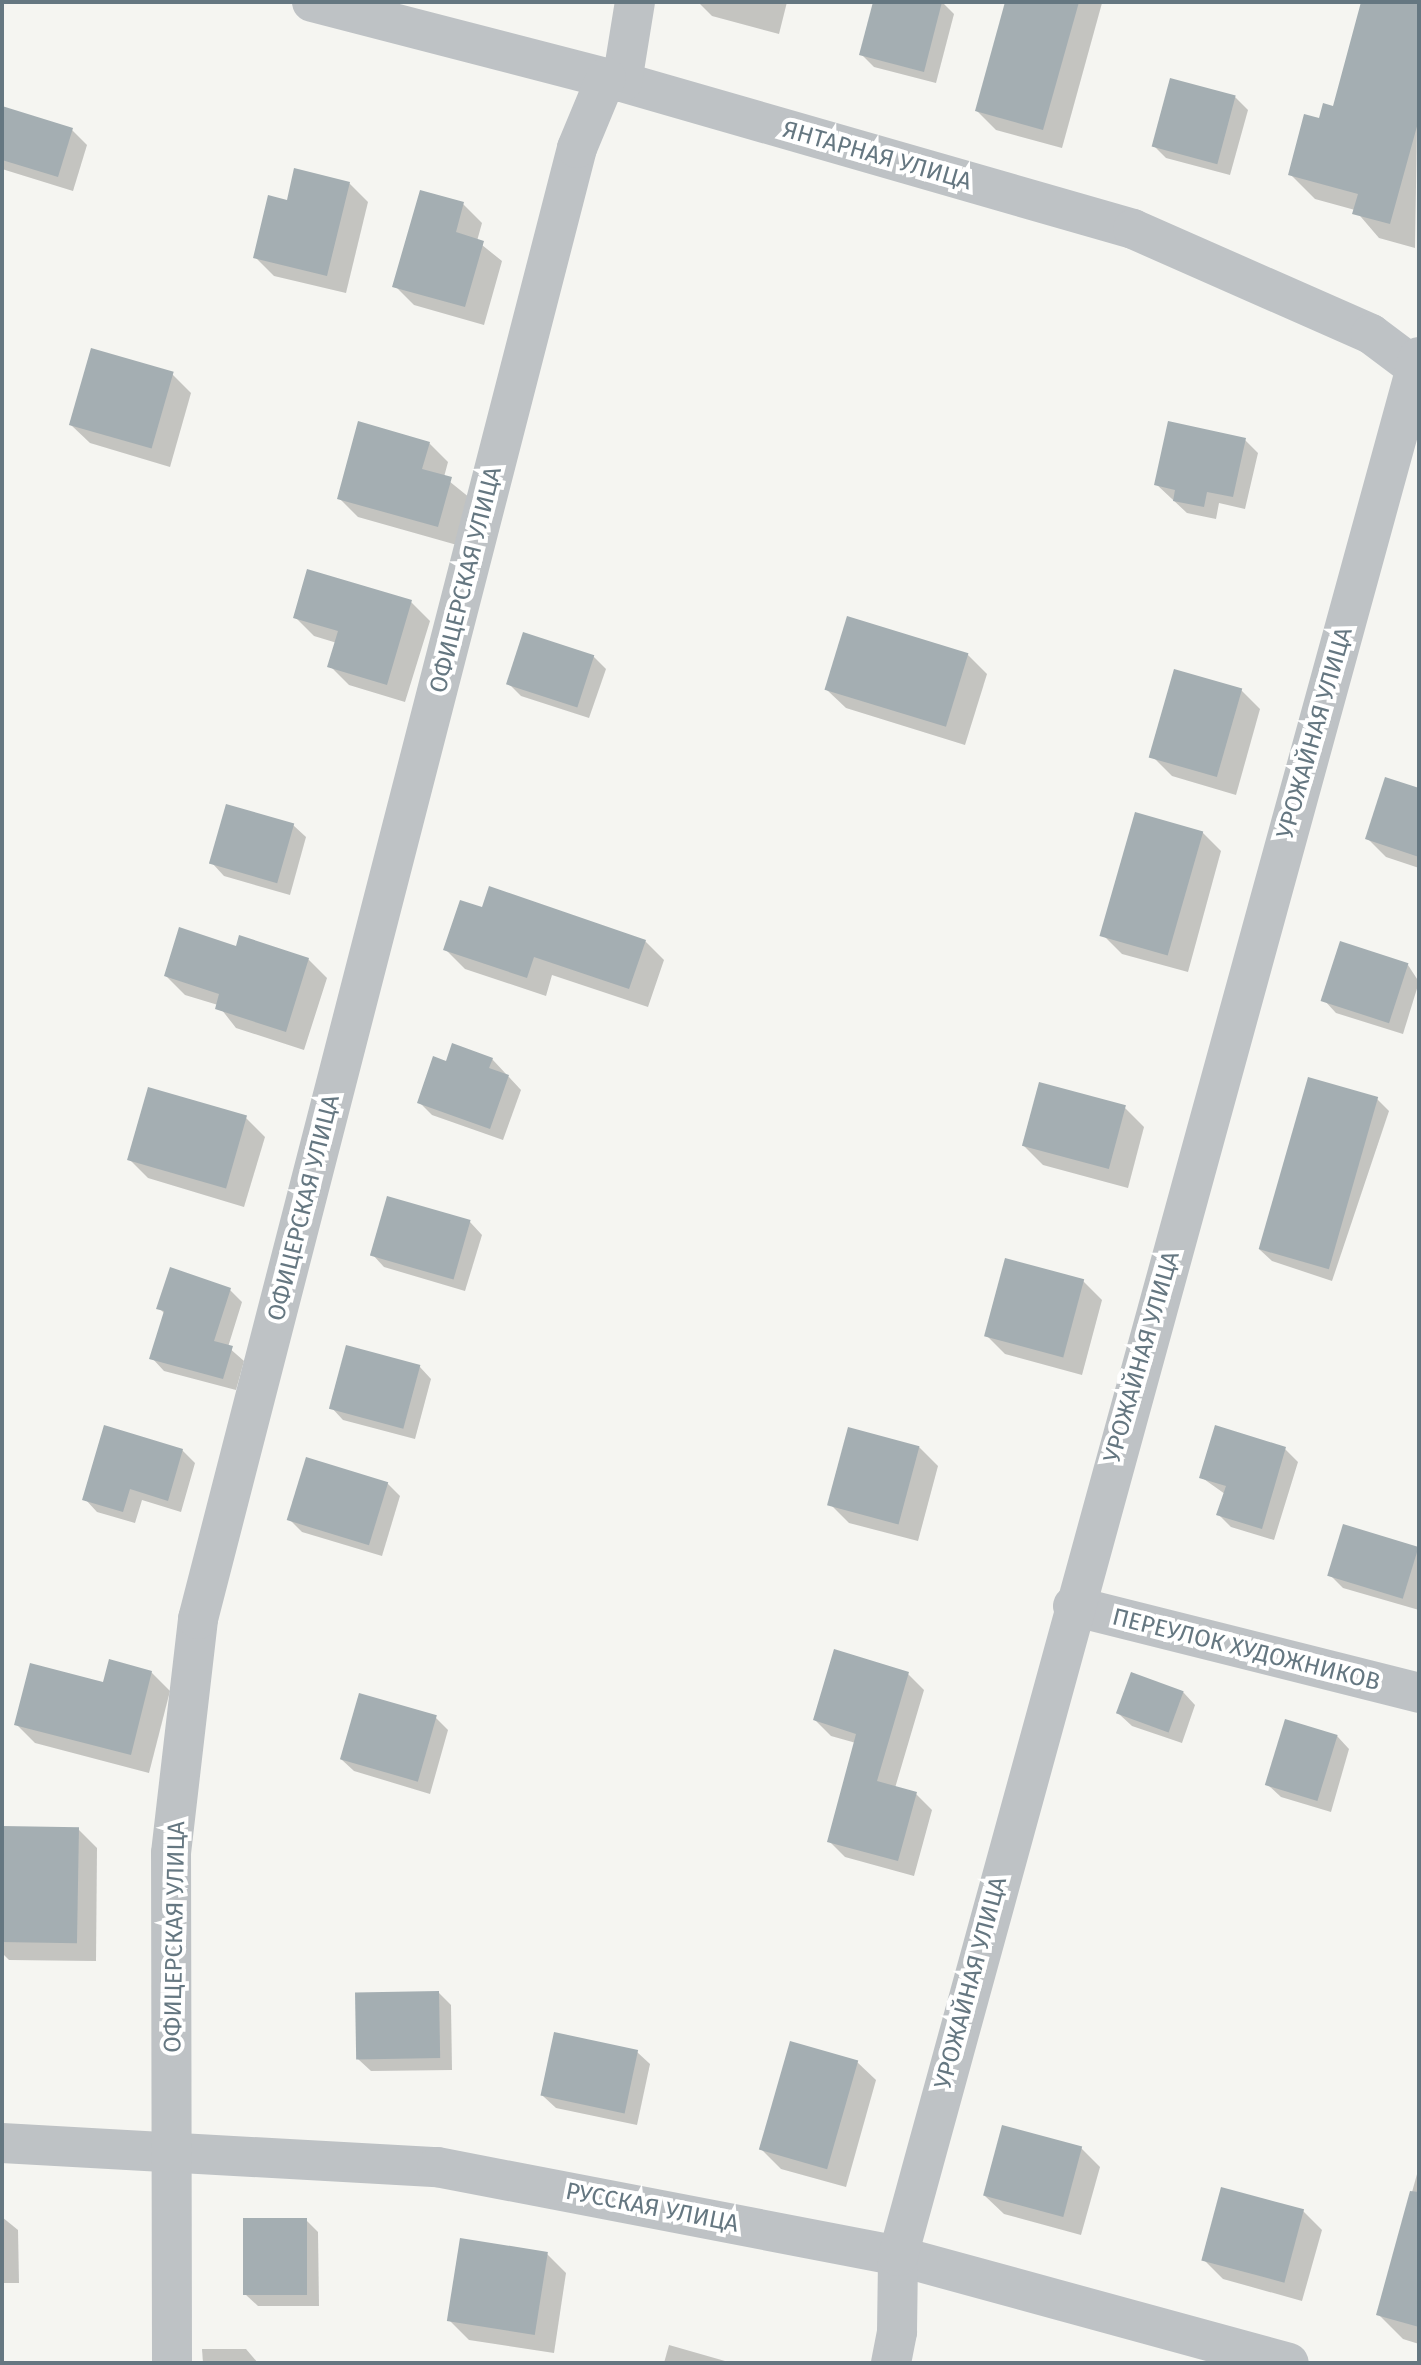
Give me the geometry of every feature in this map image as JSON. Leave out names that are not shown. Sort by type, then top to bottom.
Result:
[{"type":"street","name":"ЯНТАРНАЯ УЛИЦА","points":[[312,2],[614,80],[1133,229],[1371,334],[1418,365]]},
{"type":"street","name":"ОФИЦЕРСКАЯ УЛИЦА","points":[[172,2363],[174,2152],[171,1853],[198,1619],[577,148],[614,80],[635,2]]},
{"type":"street","name":"УРОЖАЙНАЯ УЛИЦА","points":[[891,2363],[897,2332],[898,2256],[1073,1606],[1418,365]]},
{"type":"street","name":"ПЕРЕУЛОК ХУДОЖНИКОВ","points":[[1073,1606],[1419,1693]]},
{"type":"street","name":"РУССКАЯ УЛИЦА","points":[[2,2143],[437,2167],[898,2256],[1289,2363]]},
{"type":"building","points":[[873,2],[942,2],[924,72],[859,55]]},
{"type":"building","points":[[1005,2],[1079,2],[1043,130],[975,111]]},
{"type":"building","points":[[1361,2],[1419,2],[1419,119],[1390,224],[1352,214],[1358,194],[1288,175],[1304,114],[1319,118],[1323,103],[1333,106]]},
{"type":"building","points":[[1170,78],[1236,96],[1217,164],[1152,147]]},
{"type":"building","points":[[2,106],[73,128],[58,177],[2,160]]},
{"type":"building","points":[[294,168],[350,182],[327,276],[253,258],[268,195],[287,200]]},
{"type":"building","points":[[420,190],[464,202],[456,232],[484,241],[465,307],[392,287]]},
{"type":"building","points":[[91,348],[174,372],[152,449],[69,425]]},
{"type":"building","points":[[358,421],[430,442],[422,469],[452,477],[438,527],[337,499]]},
{"type":"building","points":[[1168,421],[1246,438],[1233,497],[1207,492],[1204,507],[1173,501],[1175,490],[1154,485]]},
{"type":"building","points":[[307,569],[412,600],[387,685],[327,667],[338,631],[293,618]]},
{"type":"building","points":[[847,616],[968,653],[946,727],[824,690]]},
{"type":"building","points":[[523,632],[594,655],[577,707],[506,684]]},
{"type":"building","points":[[1174,669],[1242,689],[1217,777],[1149,757]]},
{"type":"building","points":[[1385,777],[1419,788],[1419,857],[1365,839]]},
{"type":"building","points":[[226,804],[294,824],[277,883],[209,864]]},
{"type":"building","points":[[1135,812],[1203,832],[1168,956],[1099,936]]},
{"type":"building","points":[[489,886],[646,940],[629,989],[534,957],[527,978],[443,950],[460,900],[482,907]]},
{"type":"building","points":[[179,927],[236,946],[239,935],[309,958],[286,1032],[215,1009],[219,994],[164,976]]},
{"type":"building","points":[[1340,941],[1408,963],[1389,1023],[1321,1001]]},
{"type":"building","points":[[452,1043],[493,1058],[489,1068],[509,1075],[490,1129],[417,1103],[433,1056],[446,1061]]},
{"type":"building","points":[[1308,1077],[1378,1097],[1329,1269],[1259,1249]]},
{"type":"building","points":[[1039,1082],[1126,1105],[1109,1169],[1022,1146]]},
{"type":"building","points":[[148,1087],[247,1115],[226,1188],[127,1160]]},
{"type":"building","points":[[387,1196],[471,1220],[454,1280],[370,1256]]},
{"type":"building","points":[[1005,1258],[1084,1279],[1063,1357],[984,1336]]},
{"type":"building","points":[[170,1267],[231,1288],[214,1341],[233,1346],[223,1379],[149,1359],[164,1311],[156,1309]]},
{"type":"building","points":[[346,1345],[420,1365],[403,1429],[329,1409]]},
{"type":"building","points":[[104,1425],[183,1449],[168,1501],[130,1489],[123,1512],[82,1500]]},
{"type":"building","points":[[1215,1425],[1286,1447],[1262,1529],[1216,1515],[1226,1486],[1199,1478]]},
{"type":"building","points":[[848,1427],[919,1446],[899,1524],[827,1505]]},
{"type":"building","points":[[306,1457],[388,1482],[369,1545],[287,1520]]},
{"type":"building","points":[[1343,1524],[1419,1547],[1403,1599],[1327,1576]]},
{"type":"building","points":[[834,1649],[909,1672],[877,1781],[917,1792],[898,1861],[827,1842],[856,1734],[813,1720]]},
{"type":"building","points":[[109,1659],[152,1671],[131,1755],[14,1725],[30,1663],[103,1682]]},
{"type":"building","points":[[1131,1672],[1184,1691],[1169,1732],[1116,1713]]},
{"type":"building","points":[[359,1693],[437,1715],[418,1782],[340,1759]]},
{"type":"building","points":[[1285,1719],[1338,1735],[1317,1801],[1265,1785]]},
{"type":"building","points":[[2,1826],[79,1827],[77,1943],[2,1942]]},
{"type":"building","points":[[439,1991],[440,2058],[356,2059],[355,1992]]},
{"type":"building","points":[[554,2032],[638,2050],[625,2113],[540,2096]]},
{"type":"building","points":[[790,2041],[858,2061],[827,2169],[759,2150]]},
{"type":"building","points":[[1002,2125],[1082,2146],[1063,2217],[983,2196]]},
{"type":"building","points":[[1221,2187],[1304,2209],[1284,2283],[1201,2260]]},
{"type":"building","points":[[1410,2191],[1419,2192],[1419,2327],[1376,2315]]},
{"type":"building","points":[[243,2218],[307,2218],[307,2295],[243,2295]]},
{"type":"building","points":[[460,2238],[548,2252],[535,2335],[447,2321]]}]
